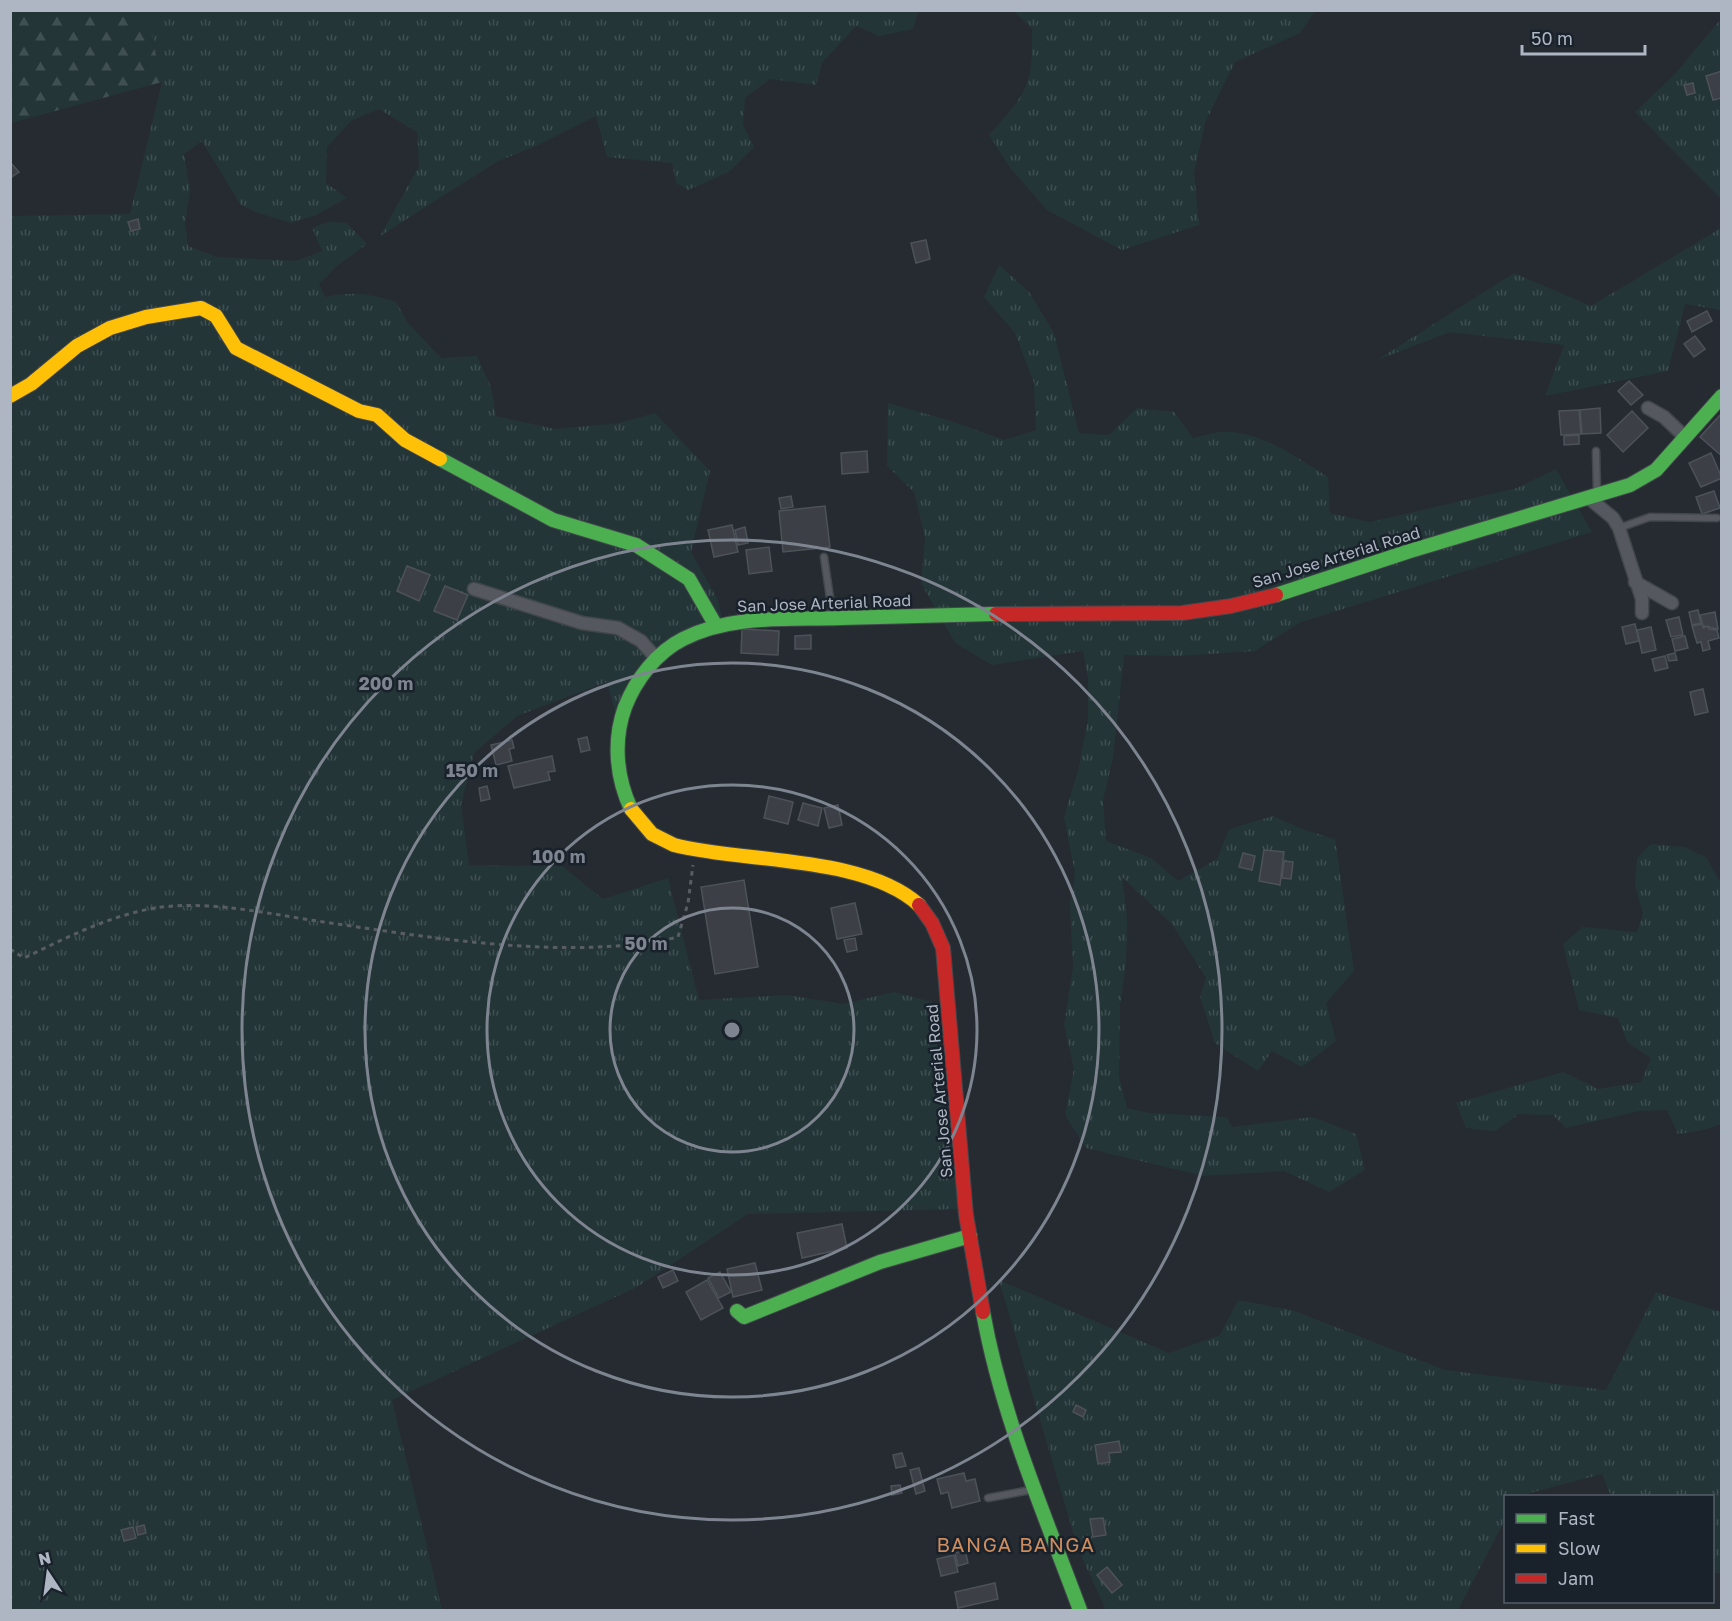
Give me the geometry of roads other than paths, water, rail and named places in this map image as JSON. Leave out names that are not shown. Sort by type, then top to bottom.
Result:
[{"type":"main road","points":[[10,396],[32,383],[63,356],[94,334],[150,314],[201,308],[216,316],[236,348],[359,411],[377,415],[405,440],[447,464],[553,520],[636,545],[689,579],[716,626]]},
{"type":"main road","name":"San Jose Arterial Road","points":[[1080,1611],[1035,1490],[991,1358],[970,1236],[943,948],[934,924],[915,902],[888,887],[810,865],[695,850],[660,840],[635,817],[619,781],[616,745],[623,710],[634,685],[656,658],[682,637],[716,626],[751,621],[833,618],[1182,613],[1231,606],[1298,590],[1410,551],[1594,498],[1630,485],[1656,470],[1722,396]]},
{"type":"main road","points":[[737,1311],[744,1317],[880,1262],[970,1236]]},
{"type":"street","points":[[1648,408],[1664,417],[1685,437]]},
{"type":"street","points":[[1594,498],[1618,528],[1642,599],[1642,613]]},
{"type":"street","points":[[1635,582],[1672,603]]},
{"type":"street","points":[[474,589],[582,623],[618,628],[641,641],[656,658]]},
{"type":"lane","points":[[1594,498],[1596,451]]},
{"type":"lane","points":[[1618,528],[1650,517],[1717,518]]},
{"type":"lane","points":[[824,557],[833,618]]},
{"type":"lane","points":[[988,1498],[1035,1490]]},
{"type":"district","name":"BANGA BANGA","points":[[1016,1544]]}]
